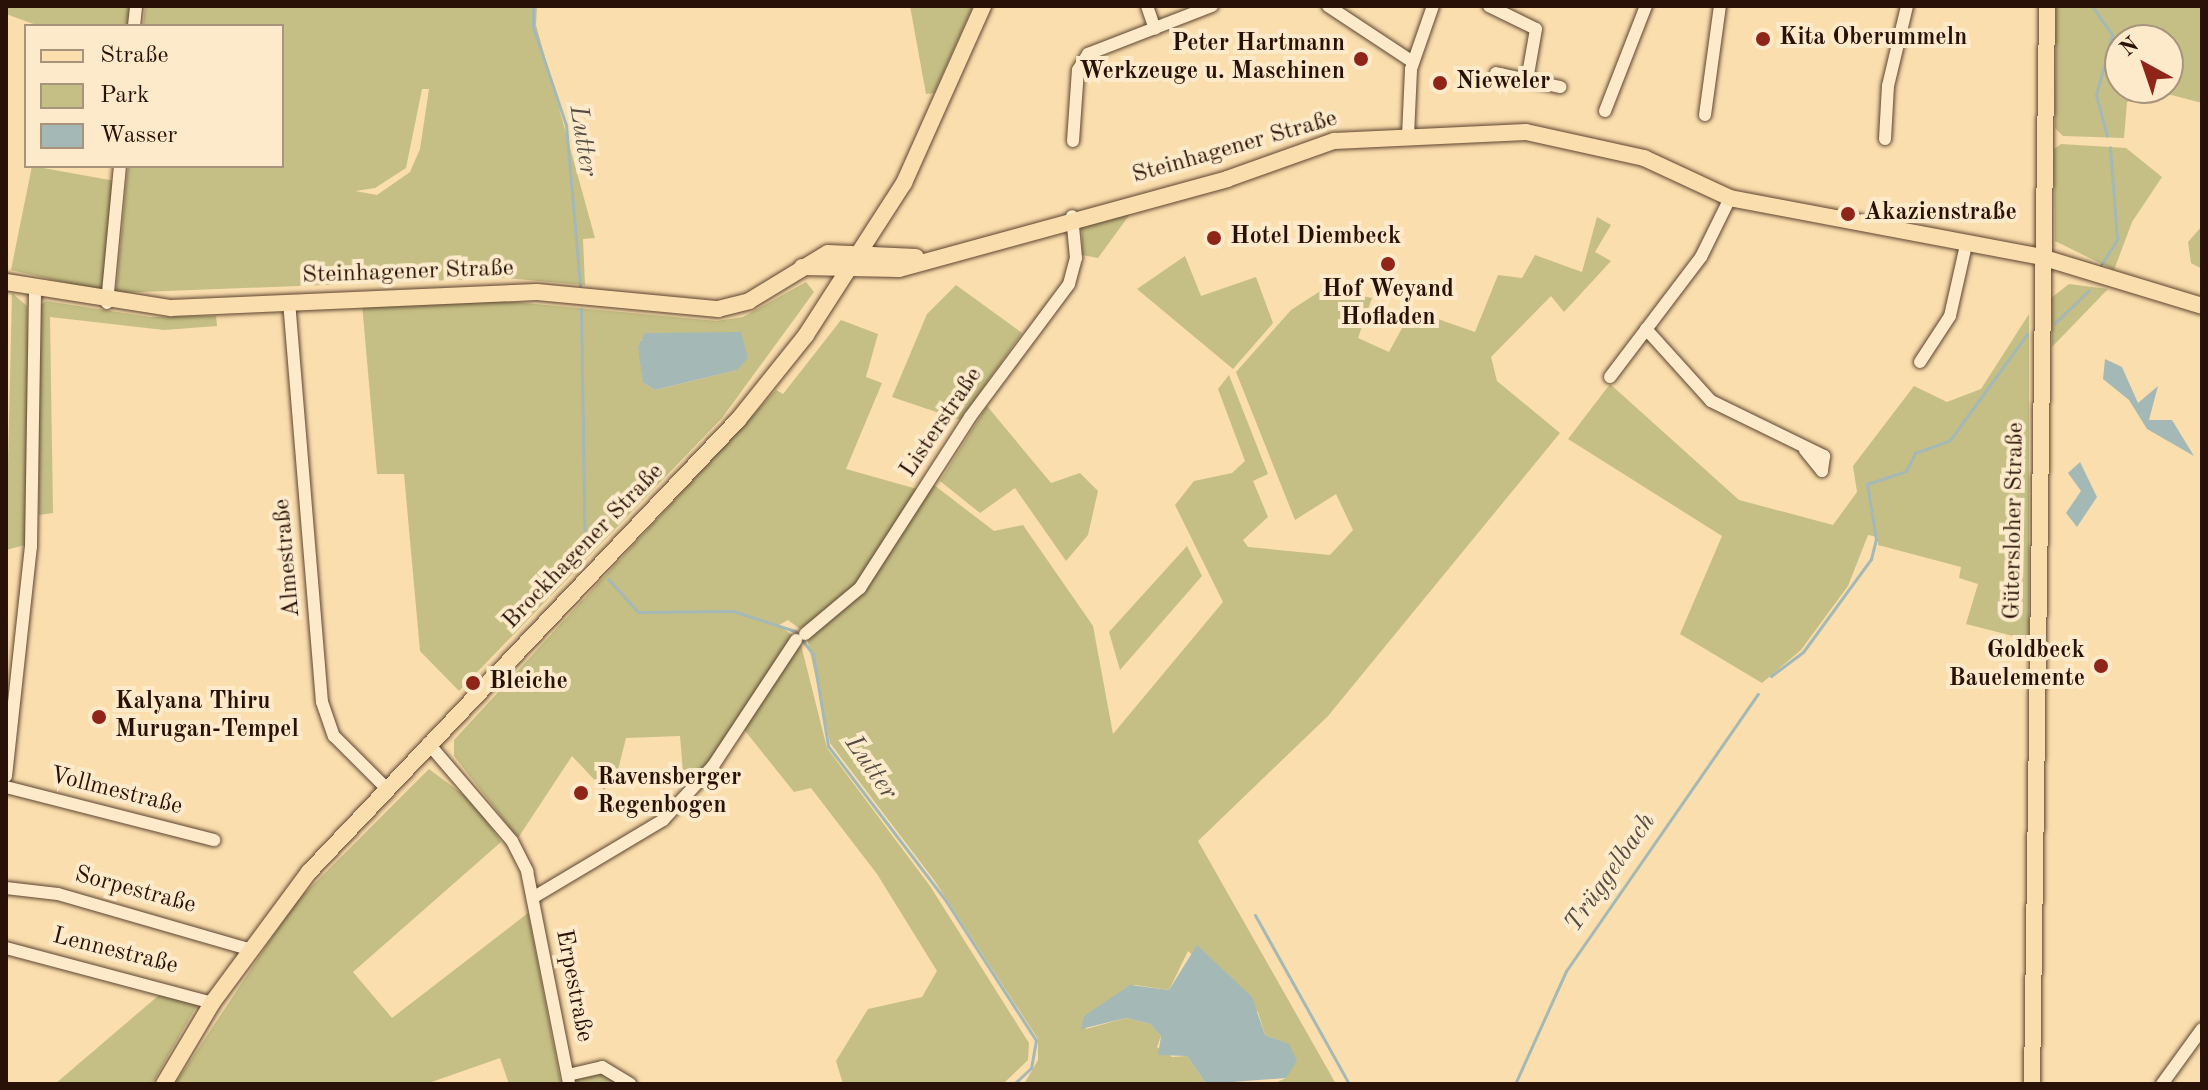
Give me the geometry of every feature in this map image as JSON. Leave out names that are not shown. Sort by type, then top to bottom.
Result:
[{"type":"main road","name":"Brockhagener Straße","points":[[164,1084],[212,1003],[249,949],[386,788],[738,420],[864,250],[931,130],[983,6]]},
{"type":"main road","name":"Gütersloher Straße","points":[[2032,1084],[2041,257],[2047,6]]},
{"type":"main road","name":"Steinhagener Straße","points":[[802,267],[851,271],[899,269],[1072,216],[1227,179],[1322,143],[1408,136],[1554,135],[1644,158],[1730,198],[2041,257],[2202,306]]},
{"type":"main road","name":"Steinhagener Straße","points":[[6,282],[107,303],[289,301],[537,292],[718,309],[749,301],[828,253],[864,250],[905,258],[939,255]]},
{"type":"street","points":[[1147,6],[1155,29]]},
{"type":"street","points":[[1073,141],[1080,63],[1094,50],[1212,6]]},
{"type":"street","points":[[1328,6],[1413,62]]},
{"type":"street","points":[[1408,136],[1413,62],[1433,6]]},
{"type":"street","points":[[1489,6],[1536,29],[1527,80]]},
{"type":"street","points":[[1605,111],[1646,6]]},
{"type":"street","points":[[1705,115],[1720,6]]},
{"type":"street","points":[[1885,139],[1888,86],[1907,6]]},
{"type":"street","points":[[1496,73],[1560,87]]},
{"type":"street","points":[[107,303],[120,168]]},
{"type":"street","points":[[1610,377],[1707,249],[1730,198]]},
{"type":"street","name":"Listerstraße","points":[[534,897],[663,820],[713,766],[800,637],[860,588],[970,417],[1069,284],[1076,258],[1072,216]]},
{"type":"street","points":[[1920,362],[1950,316],[1966,245]]},
{"type":"street","points":[[6,776],[31,547],[35,290]]},
{"type":"street","name":"Almestraße","points":[[289,301],[322,702],[334,736],[386,788]]},
{"type":"street","points":[[1646,329],[1711,401],[1805,450]]},
{"type":"street","name":"Erpestraße","points":[[428,743],[512,841],[534,897],[569,1079]]},
{"type":"street","name":"Vollmestraße","points":[[6,787],[214,840]]},
{"type":"street","name":"Sorpestraße","points":[[6,888],[58,894],[249,949]]},
{"type":"street","name":"Lennestraße","points":[[6,948],[212,1003]]},
{"type":"street","points":[[2162,1084],[2202,1029]]},
{"type":"street","points":[[569,1079],[602,1067],[630,1084]]},
{"type":"green space","points":[[6,6],[130,6],[128,24],[34,24],[6,14]]},
{"type":"green space","points":[[145,6],[537,6],[536,25],[595,238],[583,239],[585,285],[504,278],[116,293],[128,168],[284,168],[284,24],[143,24]],"holes":[[[422,89],[429,89],[420,149],[410,172],[377,195],[355,191],[375,188],[406,168]]]},
{"type":"green space","points":[[910,6],[973,6],[934,93],[926,94]]},
{"type":"green space","points":[[2056,6],[2202,6],[2202,103],[2184,98],[2184,24],[2104,24],[2104,104],[2127,104],[2124,138],[2063,136],[2055,128]]},
{"type":"green space","points":[[2061,144],[2126,148],[2162,177],[2132,222],[2114,270],[2055,241],[2054,149]]},
{"type":"green space","points":[[32,168],[115,181],[102,291],[11,270]]},
{"type":"green space","points":[[1133,210],[1098,258],[1082,255],[1082,226]]},
{"type":"green space","points":[[1597,217],[1611,225],[1595,252],[1611,261],[1564,312],[1551,296],[1491,357],[1497,381],[1560,433],[1328,716],[1198,841],[1336,1084],[1273,1084],[1286,1078],[1289,1045],[1265,1035],[1258,1012],[1188,951],[1169,990],[1135,985],[1084,1016],[1086,1029],[1126,1018],[1150,1024],[1161,1036],[1157,1047],[1172,1057],[1187,1056],[1206,1084],[1024,1084],[1038,1060],[1038,1039],[934,880],[830,743],[807,638],[866,590],[934,485],[994,531],[1023,525],[1093,626],[1113,734],[1223,602],[1175,505],[1194,481],[1232,473],[1245,461],[1218,389],[1229,375],[1268,474],[1253,481],[1268,517],[1243,540],[1248,547],[1330,555],[1353,530],[1336,494],[1295,520],[1236,372],[1291,310],[1325,288],[1372,298],[1358,338],[1389,352],[1412,310],[1475,332],[1498,275],[1522,278],[1535,255],[1582,272]]},
{"type":"green space","points":[[2202,226],[2202,269],[2191,263],[2188,242]]},
{"type":"green space","points":[[1185,256],[1201,296],[1256,277],[1273,323],[1233,369],[1137,289]]},
{"type":"green space","points":[[806,282],[814,292],[722,418],[459,691],[420,651],[404,474],[377,474],[362,304],[502,301],[717,321],[743,317]],"holes":[[[641,339],[737,370],[655,390],[643,383]]]},
{"type":"green space","points":[[2069,284],[2108,289],[2052,347],[2051,298]]},
{"type":"green space","points":[[956,285],[1022,333],[960,420],[892,397],[927,314]]},
{"type":"green space","points":[[12,293],[27,306],[30,418],[25,545],[6,550]]},
{"type":"green space","points":[[46,301],[150,317],[216,316],[217,326],[164,330],[50,317],[53,513],[39,515],[39,306]]},
{"type":"green space","points":[[2029,314],[2029,640],[1966,624],[1978,584],[1959,578],[1961,567],[1878,545],[1878,537],[1868,535],[1848,586],[1801,650],[1762,683],[1680,634],[1722,536],[1568,439],[1610,384],[1739,500],[1833,525],[1857,492],[1853,466],[1914,386],[1947,402],[1981,389]]},
{"type":"green space","points":[[841,320],[878,334],[866,377],[882,383],[846,469],[917,489],[856,587],[800,629],[788,620],[779,625],[793,636],[695,781],[683,772],[680,736],[626,738],[616,778],[604,790],[572,756],[518,838],[454,756],[454,740],[776,390],[783,394]]},
{"type":"green space","points":[[987,406],[1051,483],[1080,473],[1098,491],[1088,535],[1066,561],[1015,488],[980,513],[940,481]]},
{"type":"green space","points":[[1187,546],[1202,576],[1120,670],[1109,632]]},
{"type":"green space","points":[[800,641],[827,748],[930,886],[1029,1043],[1028,1060],[1003,1084],[843,1084],[836,1061],[868,1009],[922,997],[937,971],[877,874],[811,788],[794,792],[742,727]]},
{"type":"green space","points":[[429,769],[473,802],[501,842],[353,972],[392,1018],[528,913],[561,1084],[509,1084],[500,1058],[426,1084],[175,1084],[294,904]]},
{"type":"green space","points":[[165,990],[200,1000],[152,1084],[55,1084]]},
{"type":"green space","points":[[602,1072],[623,1084],[578,1084],[577,1078]]},
{"type":"water","points":[[741,332],[748,358],[737,370],[655,390],[643,383],[638,347],[645,333]]},
{"type":"water","points":[[2105,359],[2122,367],[2138,403],[2158,386],[2149,420],[2172,420],[2194,456],[2147,429],[2129,400],[2103,379]]},
{"type":"water","points":[[2080,462],[2097,497],[2077,527],[2066,513],[2081,491],[2068,473]]},
{"type":"water","points":[[1197,945],[1252,997],[1265,1035],[1289,1044],[1297,1061],[1286,1078],[1206,1084],[1187,1056],[1158,1055],[1161,1036],[1150,1024],[1126,1018],[1081,1029],[1084,1016],[1130,985],[1169,990]]},
{"type":"waterway","name":"Lutter","points":[[533,6],[533,27],[566,125],[580,285]]},
{"type":"waterway","name":"Trüggelbach","points":[[2092,6],[2112,35],[2096,95],[2107,136]]},
{"type":"waterway","name":"Trüggelbach","points":[[2101,265],[2117,239],[2110,147]]},
{"type":"waterway","name":"Trüggelbach","points":[[2055,323],[2089,290]]},
{"type":"waterway","name":"Lutter","points":[[581,309],[585,554]]},
{"type":"waterway","name":"Trüggelbach","points":[[1771,676],[1803,652],[1871,559],[1876,539],[1867,484],[1906,471],[1915,453],[1950,440],[2027,334]]},
{"type":"waterway","name":"Lutter","points":[[608,579],[638,612],[733,611],[795,631],[813,654],[828,746],[944,898],[1036,1040],[1031,1068],[1014,1084]]},
{"type":"waterway","name":"Trüggelbach","points":[[1515,1084],[1566,971],[1758,694]]},
{"type":"waterway","points":[[1255,915],[1349,1084]]},
{"type":"place","name":"Kita Oberummeln","points":[[1763,39]]},
{"type":"place","name":"Peter Hartmann Werkzeuge u. Maschinen","points":[[1361,59]]},
{"type":"place","name":"Nieweler","points":[[1440,83]]},
{"type":"place","name":"Akazienstraße","points":[[1848,214]]},
{"type":"place","name":"Hotel Diembeck","points":[[1214,238]]},
{"type":"place","name":"Hof Weyand Hofladen","points":[[1388,264]]},
{"type":"place","name":"Goldbeck Bauelemente","points":[[2101,666]]},
{"type":"place","name":"Bleiche","points":[[473,683]]},
{"type":"place","name":"Kalyana Thiru Murugan-Tempel","points":[[99,717]]},
{"type":"place","name":"Ravensberger Regenbogen","points":[[581,793]]}]
